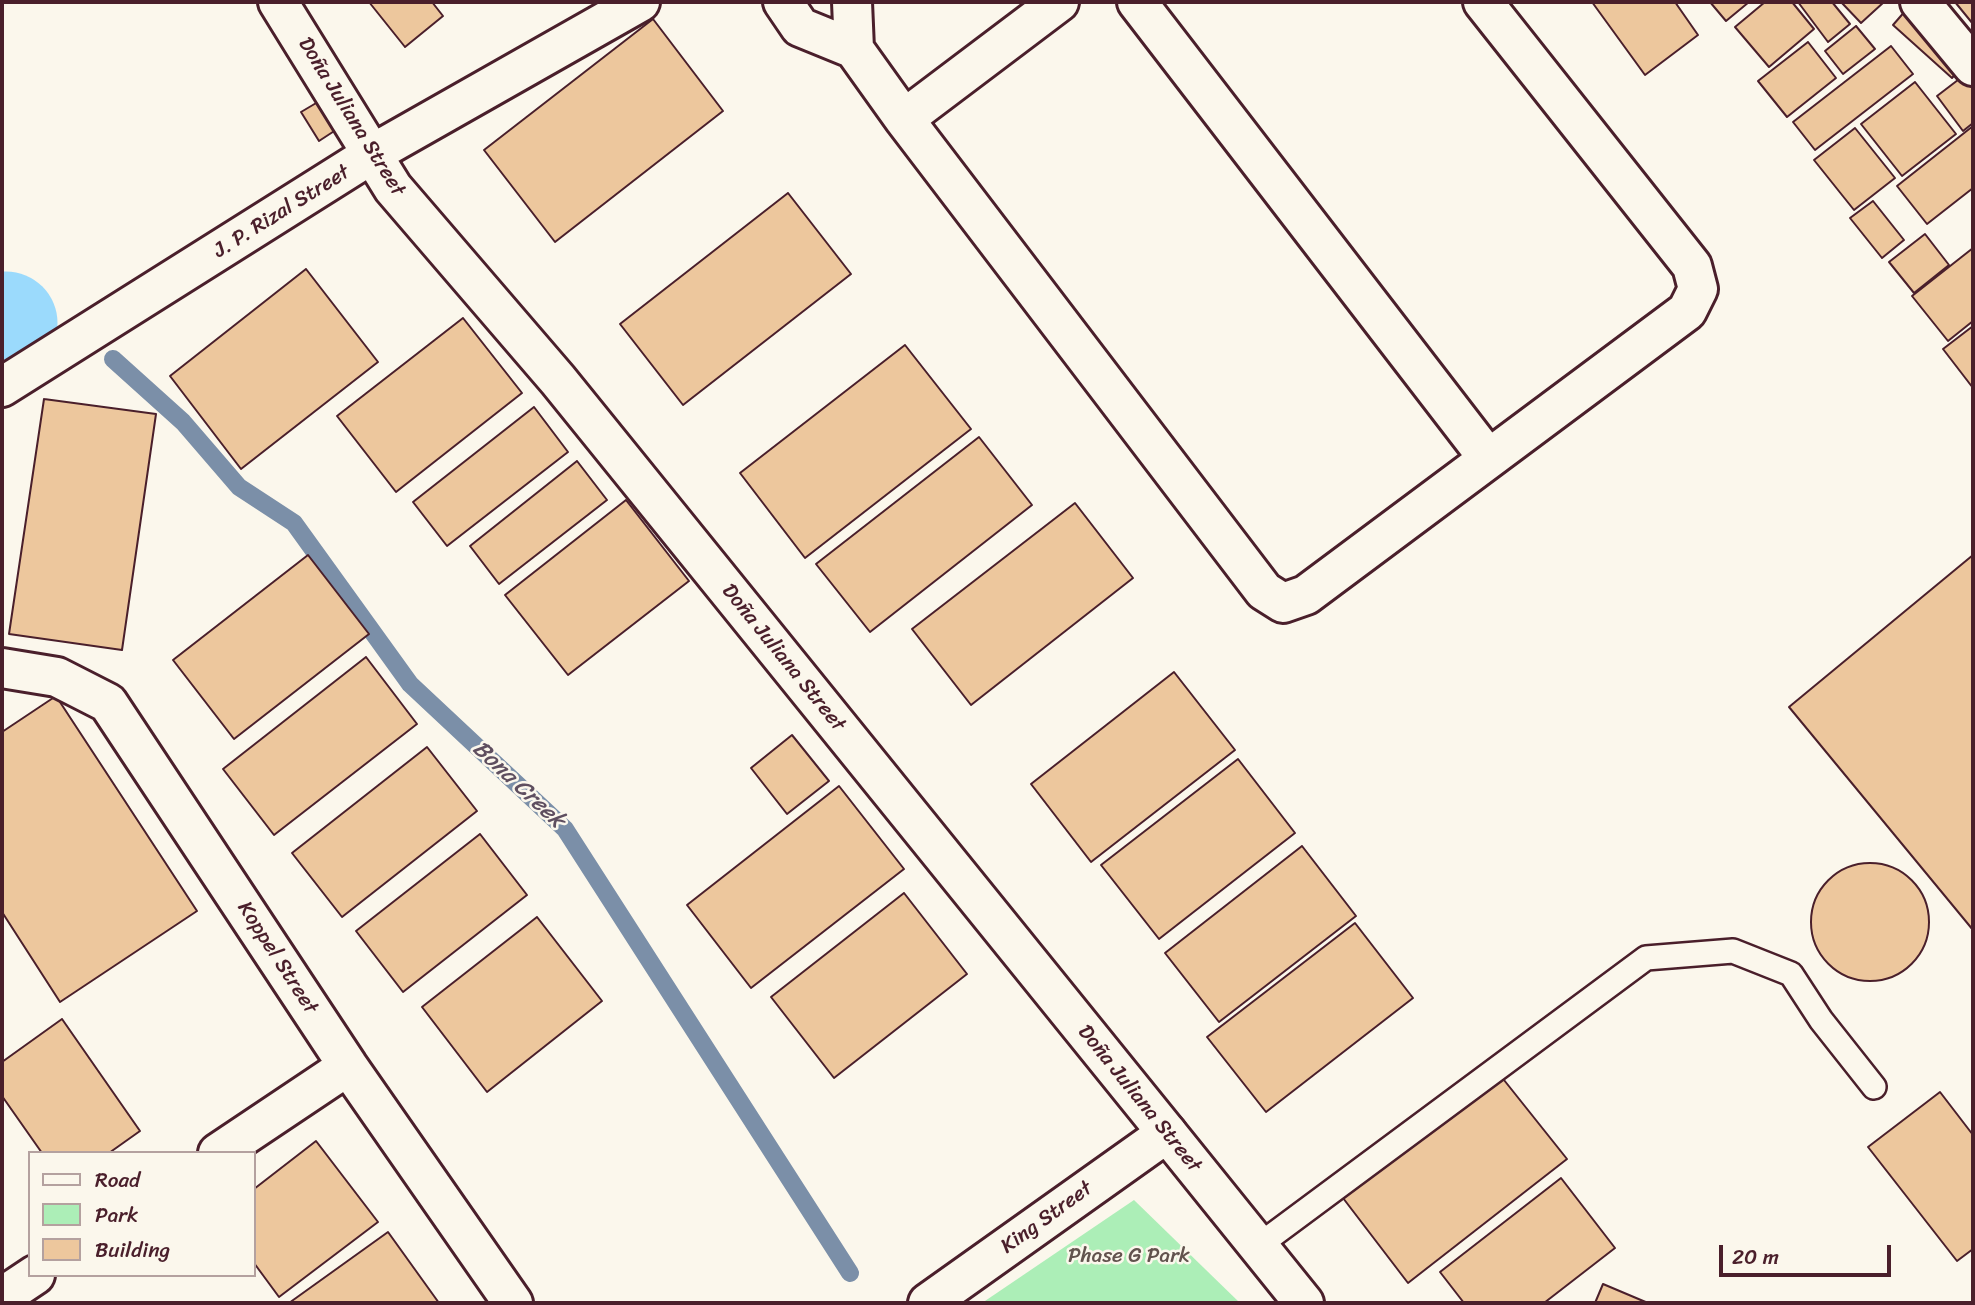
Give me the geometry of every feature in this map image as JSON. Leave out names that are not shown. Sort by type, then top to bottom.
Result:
[{"type":"street","name":"Doña Juliana Street","points":[[278,2],[393,188],[558,380],[1304,1303]]},
{"type":"street","name":"J. P. Rizal Street","points":[[2,387],[372,155],[640,2]]},
{"type":"street","points":[[783,2],[800,27],[854,49],[904,119],[1255,580],[1264,591],[1283,603],[1306,595],[1687,310],[1698,289],[1692,266],[1483,2]]},
{"type":"street","points":[[852,2],[854,49]]},
{"type":"street","points":[[904,119],[1059,2]]},
{"type":"street","points":[[1137,2],[1488,458]]},
{"type":"street","points":[[1920,2],[1973,66]]},
{"type":"street","name":"Koppel Street","points":[[2,668],[57,677],[108,703],[348,1066],[513,1303]]},
{"type":"street","points":[[221,1151],[348,1066]]},
{"type":"street","name":"King Street","points":[[928,1303],[1167,1133]]},
{"type":"street","points":[[2,1297],[31,1277]]},
{"type":"lane","points":[[1258,1246],[1646,958],[1733,951],[1791,974],[1821,1020],[1874,1087]]},
{"type":"green space","name":"Phase G Park","points":[[1134,1200],[1240,1303],[982,1303]]},
{"type":"building","points":[[369,2],[432,2],[443,16],[405,47]]},
{"type":"building","points":[[1592,2],[1675,2],[1698,35],[1645,75]]},
{"type":"building","points":[[1710,2],[1749,2],[1726,21]]},
{"type":"building","points":[[1765,2],[1792,2],[1814,29],[1769,67],[1735,27]]},
{"type":"building","points":[[1798,2],[1832,2],[1850,24],[1828,42]]},
{"type":"building","points":[[1841,2],[1884,2],[1861,23]]},
{"type":"building","points":[[1913,2],[1973,54],[1952,78],[1893,25]]},
{"type":"building","points":[[1955,2],[1973,2],[1973,24]]},
{"type":"building","points":[[653,19],[723,111],[555,242],[484,150]]},
{"type":"building","points":[[1856,26],[1875,49],[1843,74],[1825,51]]},
{"type":"building","points":[[1808,42],[1836,78],[1787,117],[1758,81]]},
{"type":"building","points":[[1891,46],[1913,74],[1815,150],[1793,122]]},
{"type":"building","points":[[1971,70],[1973,123],[1963,131],[1937,96]]},
{"type":"building","points":[[1915,82],[1956,134],[1902,176],[1861,124]]},
{"type":"building","points":[[328,96],[345,124],[319,141],[301,112]]},
{"type":"building","points":[[1973,126],[1973,188],[1927,224],[1897,186]]},
{"type":"building","points":[[1855,128],[1895,178],[1854,210],[1814,160]]},
{"type":"building","points":[[788,193],[851,274],[683,405],[620,324]]},
{"type":"building","points":[[1873,201],[1904,240],[1882,258],[1850,218]]},
{"type":"building","points":[[1925,234],[1949,265],[1914,293],[1889,262]]},
{"type":"building","points":[[1973,248],[1973,321],[1948,341],[1912,296]]},
{"type":"building","points":[[306,269],[378,362],[241,469],[170,376]]},
{"type":"building","points":[[463,318],[522,393],[396,492],[337,416]]},
{"type":"building","points":[[1973,326],[1973,388],[1943,349]]},
{"type":"building","points":[[905,345],[971,429],[805,558],[740,473]]},
{"type":"building","points":[[44,399],[156,414],[122,650],[9,634]]},
{"type":"building","points":[[534,407],[568,452],[447,546],[413,502]]},
{"type":"building","points":[[979,437],[1032,505],[870,632],[816,564]]},
{"type":"building","points":[[577,461],[607,500],[499,584],[470,546]]},
{"type":"building","points":[[626,500],[689,581],[568,675],[505,595]]},
{"type":"building","points":[[1075,503],[1133,578],[971,705],[912,629]]},
{"type":"building","points":[[308,555],[369,634],[234,739],[173,660]]},
{"type":"building","points":[[1973,555],[1973,930],[1789,707]]},
{"type":"building","points":[[366,657],[417,724],[274,835],[223,769]]},
{"type":"building","points":[[1174,672],[1235,750],[1091,862],[1031,784]]},
{"type":"building","points":[[56,696],[197,911],[60,1002],[2,912],[2,732]]},
{"type":"building","points":[[792,735],[829,781],[787,814],[751,768]]},
{"type":"building","points":[[427,747],[477,811],[342,917],[292,853]]},
{"type":"building","points":[[1238,759],[1295,833],[1159,939],[1101,865]]},
{"type":"building","points":[[839,786],[904,869],[751,988],[687,905]]},
{"type":"building","points":[[480,834],[527,895],[403,992],[356,931]]},
{"type":"building","points":[[1302,846],[1356,916],[1219,1022],[1165,953]]},
{"type":"building","points":[[1870,863],[1893,867],[1912,880],[1925,899],[1929,922],[1925,945],[1912,964],[1893,977],[1870,981],[1847,977],[1828,964],[1815,945],[1811,922],[1815,899],[1828,880],[1847,867]]},
{"type":"building","points":[[904,893],[967,974],[834,1078],[771,997]]},
{"type":"building","points":[[537,917],[602,1001],[487,1092],[422,1007]]},
{"type":"building","points":[[1355,923],[1413,998],[1266,1112],[1207,1037]]},
{"type":"building","points":[[62,1019],[140,1131],[112,1151],[41,1151],[2,1096],[2,1062]]},
{"type":"building","points":[[1500,1075],[1567,1159],[1408,1283],[1343,1198]]},
{"type":"building","points":[[1940,1092],[1973,1135],[1973,1249],[1957,1261],[1868,1147]]},
{"type":"building","points":[[316,1141],[378,1222],[279,1297],[256,1266],[256,1187]]},
{"type":"building","points":[[1561,1178],[1615,1248],[1544,1303],[1464,1303],[1440,1272]]},
{"type":"building","points":[[388,1232],[439,1303],[289,1303]]},
{"type":"building","points":[[1603,1284],[1648,1303],[1595,1303]]},
{"type":"waterway","name":"Bona Creek","points":[[113,359],[183,422],[239,487],[294,523],[410,684],[565,829],[850,1273]]}]
